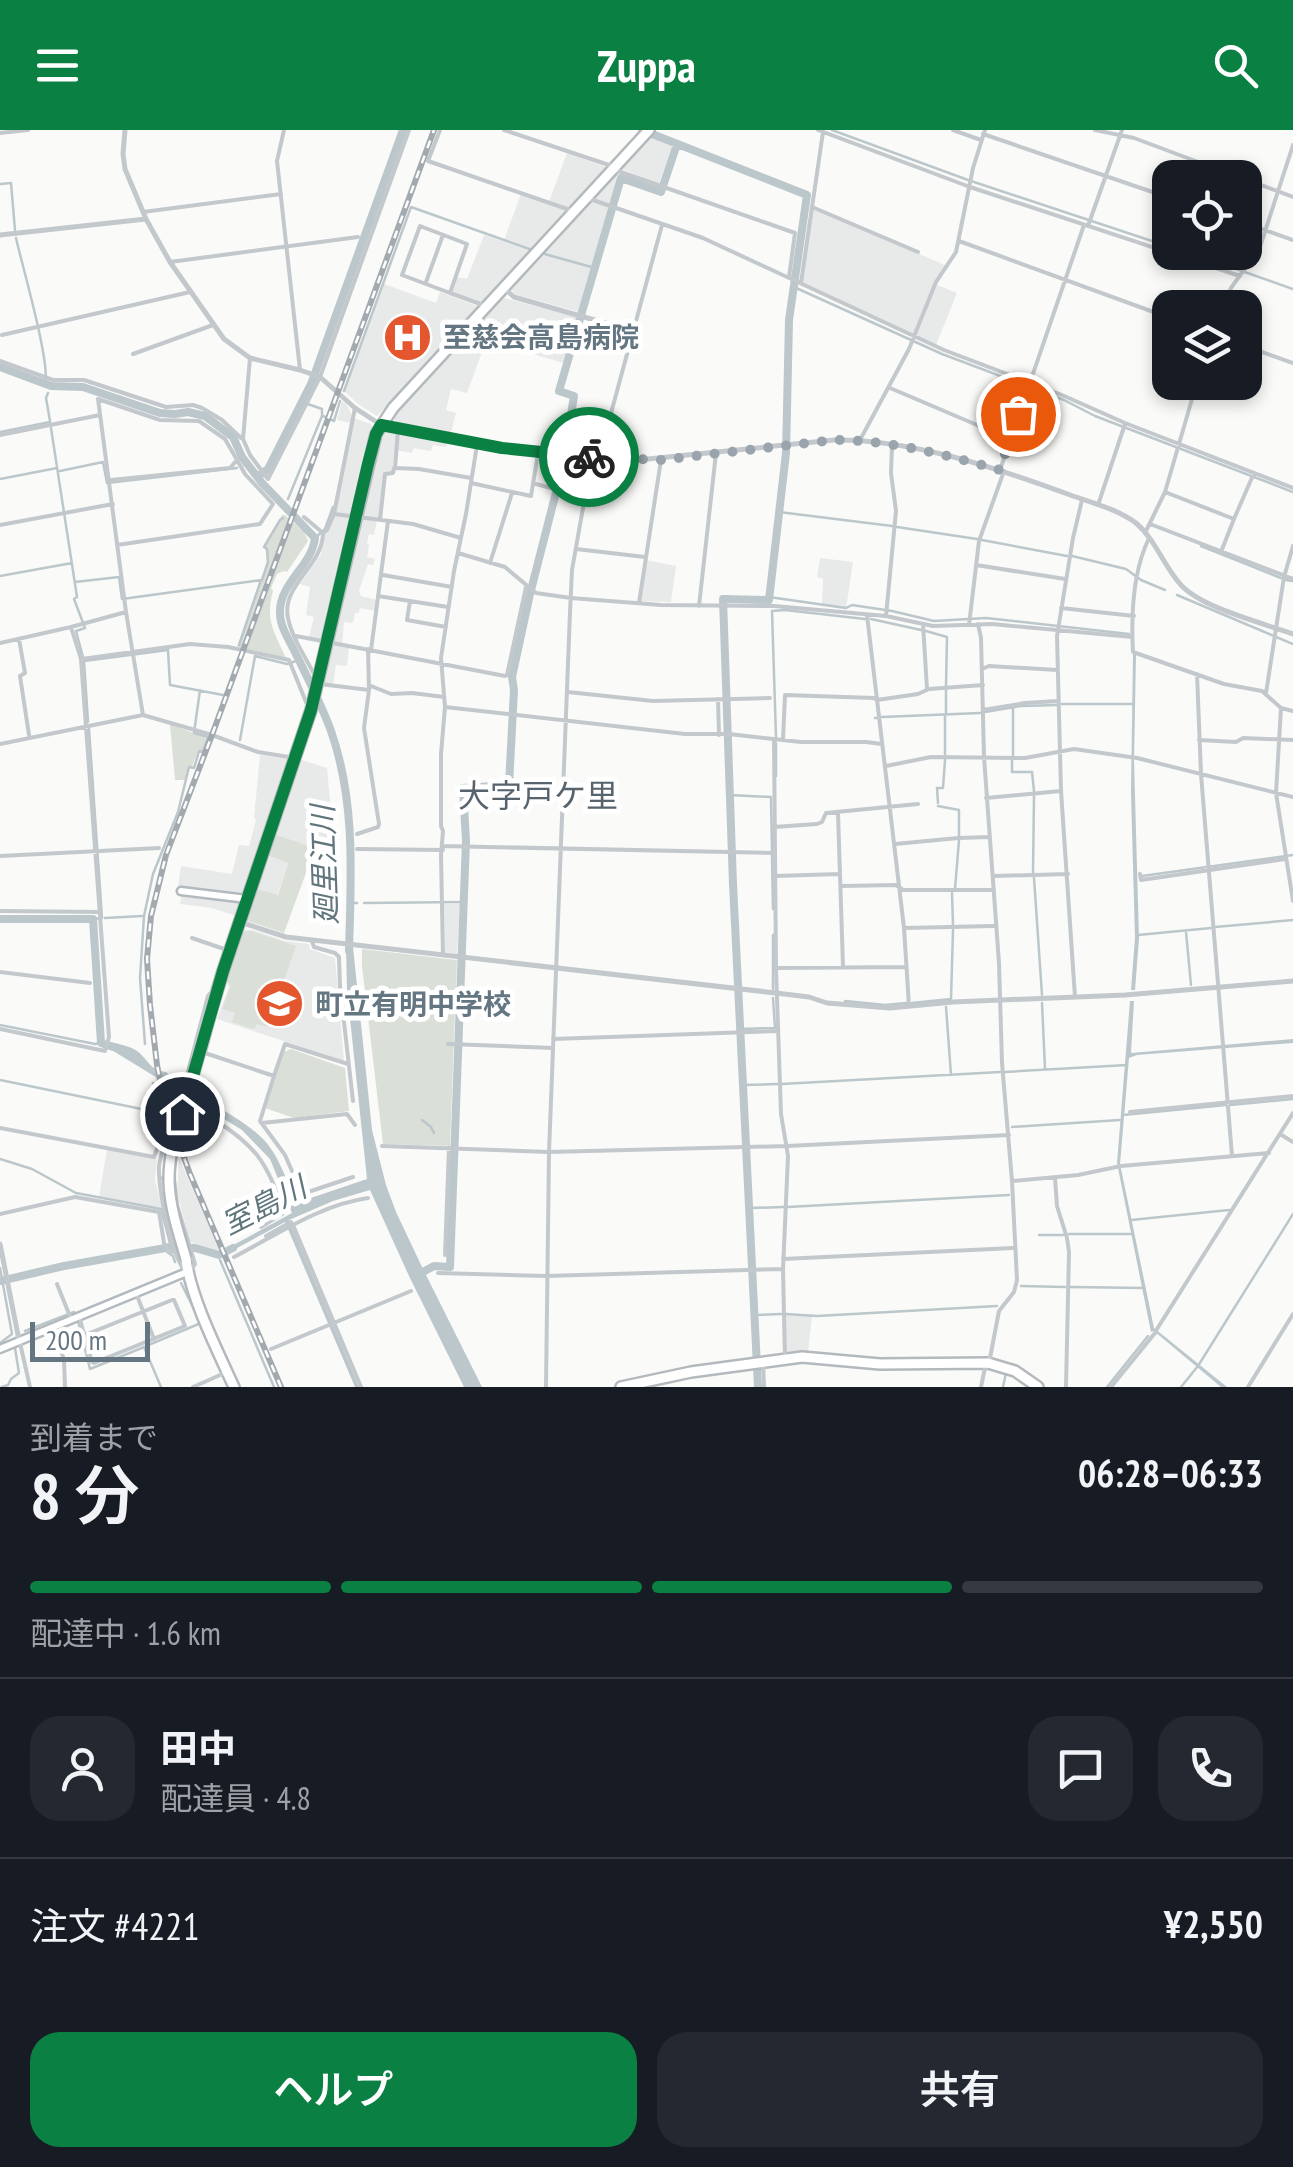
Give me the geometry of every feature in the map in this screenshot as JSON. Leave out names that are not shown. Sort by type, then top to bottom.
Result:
[{"type":"highway","points":[[234,1387],[188,1272],[189,1256],[169,1180],[175,1142],[218,987],[311,710],[376,434],[393,408],[646,133]]},
{"type":"highway","points":[[621,1387],[691,1372],[814,1357],[880,1364],[988,1363],[1015,1371],[1038,1387]]},
{"type":"main road","points":[[181,891],[247,899]]},
{"type":"main road","points":[[0,1349],[72,1316],[188,1272]]},
{"type":"street","points":[[0,132],[28,130]]},
{"type":"street","points":[[125,130],[125,169],[144,216],[213,326],[236,350],[250,358],[320,377],[381,425],[538,453],[602,458],[661,460],[834,440],[892,445],[1002,471],[1124,516],[1147,536],[1190,594],[1275,634],[1293,634]]},
{"type":"street","points":[[284,130],[277,161],[300,370]]},
{"type":"street","points":[[0,361],[46,377],[84,380],[166,407],[202,408],[242,439],[268,480],[320,377],[409,130]]},
{"type":"street","points":[[440,130],[428,161],[573,212]]},
{"type":"street","points":[[504,130],[796,233],[789,277]]},
{"type":"street","points":[[953,130],[981,140]]},
{"type":"street","points":[[1095,130],[1121,133],[1194,160]]},
{"type":"street","points":[[800,283],[820,131],[1243,273]]},
{"type":"street","points":[[860,440],[913,340],[936,282],[953,260],[984,132],[1152,192]]},
{"type":"street","points":[[969,621],[982,528],[1027,386],[1121,133]]},
{"type":"street","points":[[1233,290],[1260,247],[1293,145]]},
{"type":"street","points":[[1262,185],[1293,197]]},
{"type":"street","points":[[0,235],[281,194]]},
{"type":"street","points":[[587,197],[702,238],[913,340],[1027,386],[1062,394],[1124,426],[1293,488]]},
{"type":"street","points":[[812,207],[918,252]]},
{"type":"street","points":[[602,458],[662,224]]},
{"type":"street","points":[[450,293],[467,244],[420,226],[402,275],[425,284],[486,306]]},
{"type":"street","points":[[1262,229],[1293,240]]},
{"type":"street","points":[[425,284],[443,235]]},
{"type":"street","points":[[170,262],[358,237]]},
{"type":"street","points":[[959,241],[1152,311]]},
{"type":"street","points":[[504,288],[514,296],[633,331]]},
{"type":"street","points":[[2,335],[190,292]]},
{"type":"street","points":[[133,354],[213,326]]},
{"type":"street","points":[[1262,352],[1293,363]]},
{"type":"street","points":[[242,439],[250,358]]},
{"type":"street","points":[[888,388],[1010,439]]},
{"type":"street","points":[[118,545],[260,524],[273,504],[245,474],[225,439],[199,421],[160,420],[98,398],[126,612],[143,715]]},
{"type":"street","points":[[1192,400],[1165,492],[1147,536],[1138,578],[1133,652],[1224,684],[1266,693],[1281,708],[1293,711]]},
{"type":"street","points":[[322,532],[327,530],[334,514],[356,408]]},
{"type":"street","points":[[0,435],[100,416]]},
{"type":"street","points":[[1098,505],[1124,426]]},
{"type":"street","points":[[380,520],[385,474],[393,473],[398,429]]},
{"type":"street","points":[[443,955],[441,754],[445,707],[441,663],[478,444]]},
{"type":"street","points":[[887,612],[896,511],[892,445]]},
{"type":"street","points":[[394,468],[419,469],[531,496],[538,453]]},
{"type":"street","points":[[698,606],[716,454]]},
{"type":"street","points":[[546,1387],[549,1152],[570,598],[592,457]]},
{"type":"street","points":[[110,482],[230,468],[236,460]]},
{"type":"street","points":[[639,604],[661,460]]},
{"type":"street","points":[[245,474],[256,465]]},
{"type":"street","points":[[1221,552],[1253,476]]},
{"type":"street","points":[[534,484],[585,496]]},
{"type":"street","points":[[1165,492],[1234,519]]},
{"type":"street","points":[[490,563],[512,493]]},
{"type":"street","points":[[1075,997],[1061,790],[1058,627],[1082,499]]},
{"type":"street","points":[[0,525],[113,504]]},
{"type":"street","points":[[334,514],[432,528],[462,538]]},
{"type":"street","points":[[304,517],[322,532]]},
{"type":"street","points":[[357,834],[379,824],[364,728],[370,649],[388,521]]},
{"type":"street","points":[[1150,524],[1293,579]]},
{"type":"street","points":[[322,532],[320,554],[288,603],[288,617],[318,681],[322,686],[444,697]]},
{"type":"street","points":[[1266,693],[1284,577],[1293,546]]},
{"type":"street","points":[[576,549],[645,556]]},
{"type":"street","points":[[458,553],[510,570],[529,588],[570,598],[639,604],[774,606],[867,615],[887,612],[942,627],[969,621],[1132,637]]},
{"type":"street","points":[[976,565],[1066,579]]},
{"type":"street","points":[[382,575],[452,587]]},
{"type":"street","points":[[296,636],[507,675],[529,588]]},
{"type":"street","points":[[378,596],[450,608]]},
{"type":"street","points":[[410,601],[408,620],[446,627]]},
{"type":"street","points":[[1061,608],[1134,616]]},
{"type":"street","points":[[0,643],[126,612]]},
{"type":"street","points":[[867,615],[900,888],[909,1006]]},
{"type":"street","points":[[923,624],[927,690]]},
{"type":"street","points":[[978,624],[1017,1280],[1014,1292],[998,1310],[981,1387]]},
{"type":"street","points":[[0,1030],[106,1050],[109,1037],[83,659],[72,627]]},
{"type":"street","points":[[19,640],[29,737]]},
{"type":"street","points":[[83,659],[194,644],[263,653],[290,663],[311,710]]},
{"type":"street","points":[[982,668],[1058,670]]},
{"type":"street","points":[[1196,674],[1232,1156]]},
{"type":"street","points":[[783,740],[786,695],[877,700],[983,685]]},
{"type":"street","points":[[568,692],[653,700],[770,698]]},
{"type":"street","points":[[721,734],[722,699]]},
{"type":"street","points":[[983,710],[1058,701]]},
{"type":"street","points":[[445,707],[685,734],[882,744]]},
{"type":"street","points":[[1281,708],[1276,793],[1293,901]]},
{"type":"street","points":[[0,744],[143,715],[258,752],[295,758]]},
{"type":"street","points":[[774,739],[776,993],[781,1114],[788,1146],[782,1269],[784,1359]]},
{"type":"street","points":[[1199,740],[1293,740]]},
{"type":"street","points":[[886,766],[931,756],[1025,758],[1074,748],[1134,758],[1293,797]]},
{"type":"street","points":[[986,798],[1061,790]]},
{"type":"street","points":[[774,827],[817,824],[826,813],[918,804]]},
{"type":"street","points":[[838,813],[843,967]]},
{"type":"street","points":[[894,844],[990,837]]},
{"type":"street","points":[[358,849],[466,847],[774,853]]},
{"type":"street","points":[[0,856],[159,848]]},
{"type":"street","points":[[1140,876],[1141,880],[1285,857]]},
{"type":"street","points":[[775,876],[840,874]]},
{"type":"street","points":[[993,876],[1068,874]]},
{"type":"street","points":[[842,886],[994,890]]},
{"type":"street","points":[[0,911],[100,916]]},
{"type":"street","points":[[240,922],[286,937],[871,1007],[1075,997],[1293,980]]},
{"type":"street","points":[[904,928],[996,926]]},
{"type":"street","points":[[192,938],[230,951]]},
{"type":"street","points":[[312,940],[314,947],[338,954],[352,1101]]},
{"type":"street","points":[[776,968],[906,966]]},
{"type":"street","points":[[0,972],[90,984]]},
{"type":"street","points":[[180,1098],[208,996],[218,987]]},
{"type":"street","points":[[553,1039],[778,1030]]},
{"type":"street","points":[[348,1064],[284,1044],[260,1118],[285,1156],[302,1194],[353,1177]]},
{"type":"street","points":[[448,1044],[553,1048]]},
{"type":"street","points":[[261,1227],[285,1212],[267,1167],[243,1138],[199,1110],[188,1111],[201,1056],[274,1076]]},
{"type":"street","points":[[1130,1112],[1293,1096]]},
{"type":"street","points":[[262,1124],[346,1114],[355,1125]]},
{"type":"street","points":[[1111,1387],[1156,1331],[1293,1114]]},
{"type":"street","points":[[0,1128],[154,1158],[166,1132],[160,1164],[163,1205],[170,1242],[179,1264],[188,1272]]},
{"type":"street","points":[[1280,1134],[1293,1142]]},
{"type":"street","points":[[382,1146],[549,1152],[1009,1135]]},
{"type":"street","points":[[444,1255],[453,1149]]},
{"type":"street","points":[[1012,1181],[1268,1152]]},
{"type":"street","points":[[160,1178],[174,1179],[189,1256]]},
{"type":"street","points":[[1055,1178],[1057,1206],[1069,1252],[1066,1387]]},
{"type":"street","points":[[0,1214],[75,1197],[159,1212],[164,1243],[170,1242]]},
{"type":"street","points":[[266,1236],[336,1206],[368,1198]]},
{"type":"street","points":[[269,1222],[275,1231]]},
{"type":"street","points":[[234,1257],[289,1225]]},
{"type":"street","points":[[289,1225],[361,1387]]},
{"type":"street","points":[[170,1242],[168,1251],[176,1252]]},
{"type":"street","points":[[0,1244],[3,1277],[30,1387]]},
{"type":"street","points":[[783,1259],[1014,1248]]},
{"type":"street","points":[[438,1273],[546,1276],[782,1269]]},
{"type":"street","points":[[57,1284],[94,1363],[185,1326],[174,1300],[84,1335]]},
{"type":"street","points":[[271,1350],[411,1291]]},
{"type":"street","points":[[136,1293],[154,1339]]},
{"type":"street","points":[[1248,1387],[1293,1314]]},
{"type":"street","points":[[52,1326],[63,1353],[64,1387]]},
{"type":"street","points":[[758,1363],[764,1387]]},
{"type":"street","points":[[192,1387],[228,1372]]},
{"type":"shaded area","points":[[648,136],[672,146],[659,184],[619,168]]},
{"type":"shaded area","points":[[567,153],[609,168],[569,209],[549,202]]},
{"type":"shaded area","points":[[618,174],[579,312],[515,294],[512,290],[530,266]]},
{"type":"shaded area","points":[[521,194],[568,211],[532,250],[504,240]]},
{"type":"shaded area","points":[[813,208],[947,266],[935,282],[913,335],[802,282]]},
{"type":"shaded area","points":[[484,235],[531,251],[481,302],[452,292],[457,277],[467,279]]},
{"type":"shaded area","name":"至慈会高島病院","points":[[384,284],[436,303],[440,292],[480,307],[377,416],[345,392]]},
{"type":"shaded area","points":[[937,285],[957,293],[936,345],[916,337]]},
{"type":"shaded area","points":[[504,298],[577,317],[564,363],[486,341],[467,393],[451,389],[446,410],[456,413],[450,436],[395,422],[399,406],[482,316]]},
{"type":"shaded area","points":[[342,401],[353,418],[373,428],[324,640],[309,637],[314,617],[306,615],[310,587],[300,584],[321,554],[337,496],[350,423],[337,420]]},
{"type":"shaded area","points":[[388,431],[447,442],[446,447],[433,445],[431,451],[414,448],[412,453],[395,450],[392,472],[384,474],[380,519],[367,544],[367,557],[375,559],[373,565],[368,564],[359,591],[361,596],[377,600],[375,611],[360,608],[353,623],[344,622],[342,645],[349,647],[347,666],[336,665],[333,685],[321,683],[380,436]]},
{"type":"shaded area","points":[[282,515],[304,532],[308,541],[287,572],[277,574],[271,588],[272,626],[286,658],[237,647],[267,563],[263,547]]},
{"type":"shaded area","points":[[820,558],[853,562],[846,609],[822,606],[823,579],[817,577]]},
{"type":"shaded area","points":[[646,560],[676,566],[671,602],[640,601]]},
{"type":"shaded area","points":[[1133,654],[1139,938],[1135,990],[1131,990],[1135,938]]},
{"type":"shaded area","points":[[170,724],[206,738],[203,751],[198,750],[192,767],[188,766],[185,780],[175,780]]},
{"type":"shaded area","points":[[260,755],[292,759],[244,895],[178,887],[181,866],[232,874],[239,845],[249,846],[256,820]]},
{"type":"shaded area","points":[[299,759],[327,768],[335,855],[274,834]]},
{"type":"shaded area","points":[[274,834],[315,848],[284,933],[245,920],[256,889],[278,895],[288,863],[267,855]]},
{"type":"shaded area","points":[[267,855],[288,863],[277,896],[256,889]]},
{"type":"shaded area","points":[[182,893],[240,901],[240,905],[236,916],[180,904]]},
{"type":"shaded area","points":[[444,904],[460,904],[457,954],[445,952]]},
{"type":"shaded area","name":"町立有明中学校","points":[[242,930],[309,944],[310,949],[335,958],[344,1061],[217,1019]]},
{"type":"shaded area","points":[[251,931],[296,946],[268,1027],[257,1024],[254,1029],[232,1022],[235,1013],[222,1009],[231,985],[226,980],[242,932]]},
{"type":"shaded area","points":[[346,947],[353,947],[372,1130],[386,1185],[482,1387],[464,1387],[370,1190],[289,1220],[359,1387],[355,1387],[285,1222],[228,1253],[226,1249],[292,1213],[270,1159],[242,1130],[110,1049],[110,1042],[134,1049],[152,1067],[166,1072],[253,1130],[275,1154],[299,1202],[367,1179]]},
{"type":"shaded area","points":[[362,949],[457,960],[450,1146],[383,1144]]},
{"type":"shaded area","points":[[1130,1001],[1134,1001],[1131,1053],[1293,1039],[1293,1043],[1129,1058],[1120,1164],[1154,1328],[1227,1387],[1221,1387],[1151,1332],[1117,1163]]},
{"type":"shaded area","points":[[291,1049],[345,1068],[349,1111],[294,1118],[265,1108],[284,1052]]},
{"type":"shaded area","points":[[107,1150],[157,1159],[155,1180],[162,1208],[99,1197]]},
{"type":"shaded area","points":[[179,1158],[219,1250],[190,1242],[177,1193]]},
{"type":"shaded area","points":[[785,1315],[812,1316],[808,1353],[786,1355]]},
{"type":"waterway","points":[[260,475],[268,469],[311,384],[403,130]]},
{"type":"waterway","points":[[642,130],[807,195],[789,320],[786,453],[769,600],[723,599],[758,1387]]},
{"type":"waterway","points":[[832,130],[1152,241]]},
{"type":"waterway","points":[[419,1274],[434,1266],[450,1267],[466,841],[463,788],[509,785],[512,677],[563,465],[574,396],[559,391],[621,178],[661,192],[677,144]]},
{"type":"waterway","points":[[0,184],[11,183],[15,230]]},
{"type":"waterway","points":[[344,391],[411,207],[532,250]]},
{"type":"waterway","points":[[16,238],[40,336],[45,384]]},
{"type":"waterway","points":[[541,253],[595,268]]},
{"type":"waterway","points":[[1239,270],[1293,289]]},
{"type":"waterway","points":[[794,287],[942,354],[1293,492]]},
{"type":"waterway","name":"廻里江川","points":[[0,367],[51,386],[83,387],[160,413],[205,416],[233,437],[242,457],[262,483],[315,538],[281,602],[280,617],[327,721],[345,785],[350,840],[349,951]]},
{"type":"waterway","points":[[48,393],[50,421]]},
{"type":"waterway","points":[[323,416],[334,421],[340,401]]},
{"type":"waterway","points":[[288,499],[322,416],[322,409],[302,402]]},
{"type":"waterway","points":[[0,432],[50,422]]},
{"type":"waterway","points":[[51,428],[77,597],[74,599],[85,628],[76,631],[84,661],[88,722]]},
{"type":"waterway","points":[[60,471],[103,462],[107,483],[237,468]]},
{"type":"waterway","points":[[0,479],[57,468]]},
{"type":"waterway","points":[[315,538],[325,529],[333,507]]},
{"type":"waterway","points":[[779,512],[892,526]]},
{"type":"waterway","points":[[75,582],[119,577],[122,599],[262,580],[268,562],[264,547],[283,518]]},
{"type":"waterway","points":[[897,527],[977,539]]},
{"type":"waterway","points":[[982,540],[1067,556]]},
{"type":"waterway","points":[[1201,546],[1281,578]]},
{"type":"waterway","points":[[1072,556],[1126,569],[1165,590]]},
{"type":"waterway","points":[[0,576],[72,563]]},
{"type":"waterway","points":[[239,645],[261,580]]},
{"type":"waterway","points":[[1286,580],[1293,581]]},
{"type":"waterway","points":[[1177,595],[1293,644]]},
{"type":"waterway","points":[[769,597],[846,608],[852,605],[934,621],[986,618],[1129,634]]},
{"type":"waterway","points":[[776,737],[772,611],[865,619]]},
{"type":"waterway","points":[[871,619],[921,630]]},
{"type":"waterway","points":[[926,631],[947,637],[946,686]]},
{"type":"waterway","points":[[84,661],[168,650],[170,685],[223,695]]},
{"type":"waterway","points":[[240,740],[255,656],[287,664],[299,660]]},
{"type":"waterway","points":[[946,689],[946,713]]},
{"type":"waterway","points":[[145,1044],[140,978],[144,916],[153,874],[178,812],[189,767],[194,768],[208,737],[194,733],[200,690]]},
{"type":"waterway","points":[[1062,704],[1133,704]]},
{"type":"waterway","points":[[985,712],[1057,705]]},
{"type":"waterway","points":[[1013,708],[1013,755]]},
{"type":"waterway","points":[[882,717],[980,713]]},
{"type":"waterway","points":[[945,716],[945,754]]},
{"type":"waterway","points":[[89,729],[102,918],[93,919]]},
{"type":"waterway","points":[[776,743],[776,776]]},
{"type":"waterway","points":[[938,803],[937,788],[943,788],[945,760]]},
{"type":"waterway","points":[[1012,760],[1012,772],[1032,772],[1034,791]]},
{"type":"waterway","points":[[729,795],[771,797],[772,851]]},
{"type":"waterway","points":[[1033,873],[1034,796]]},
{"type":"waterway","points":[[938,806],[959,810],[959,836]]},
{"type":"waterway","points":[[955,889],[959,840]]},
{"type":"waterway","points":[[1142,876],[1293,855]]},
{"type":"waterway","points":[[772,856],[773,909]]},
{"type":"waterway","points":[[1034,878],[1042,995]]},
{"type":"waterway","points":[[952,893],[953,925]]},
{"type":"waterway","points":[[364,903],[464,902]]},
{"type":"waterway","name":"廻里江川","points":[[352,903],[357,903]]},
{"type":"waterway","points":[[105,918],[142,916]]},
{"type":"waterway","points":[[0,919],[93,919],[101,1043],[113,1047]]},
{"type":"waterway","points":[[1215,927],[1293,920]]},
{"type":"waterway","points":[[1138,935],[1211,928]]},
{"type":"waterway","points":[[912,1003],[951,999],[953,930]]},
{"type":"waterway","points":[[1186,932],[1191,985]]},
{"type":"waterway","points":[[773,935],[773,989]]},
{"type":"waterway","points":[[740,1029],[775,1028],[773,998]]},
{"type":"waterway","points":[[845,1001],[906,1003]]},
{"type":"waterway","points":[[1042,1003],[1045,1069]]},
{"type":"waterway","points":[[946,1007],[951,1075]]},
{"type":"waterway","points":[[0,1025],[101,1043]]},
{"type":"waterway","points":[[1005,1072],[1127,1065]]},
{"type":"waterway","points":[[782,1084],[1000,1072]]},
{"type":"waterway","points":[[0,1080],[161,1113],[159,1096]]},
{"type":"waterway","points":[[153,1083],[157,1097]]},
{"type":"waterway","points":[[743,1085],[778,1084]]},
{"type":"waterway","points":[[166,1095],[169,1092]]},
{"type":"waterway","points":[[1230,1105],[1293,1099]]},
{"type":"waterway","points":[[1123,1115],[1226,1105]]},
{"type":"waterway","points":[[422,1120],[434,1133]]},
{"type":"waterway","points":[[1012,1127],[1120,1120]]},
{"type":"waterway","name":"室島川","points":[[0,1159],[32,1169],[76,1193],[161,1209],[171,1247]]},
{"type":"waterway","points":[[788,1207],[1009,1195]]},
{"type":"waterway","points":[[749,1208],[784,1207]]},
{"type":"waterway","points":[[1131,1220],[1229,1210]]},
{"type":"waterway","points":[[1181,1387],[1293,1214]]},
{"type":"waterway","points":[[1069,1234],[1132,1234]]},
{"type":"waterway","points":[[1039,1235],[1063,1235]]},
{"type":"waterway","name":"室島川","points":[[0,1281],[171,1247],[219,1255],[233,1248]]},
{"type":"waterway","points":[[167,1252],[175,1262]]},
{"type":"waterway","points":[[220,1260],[274,1387]]},
{"type":"waterway","points":[[0,1268],[12,1334],[0,1343]]},
{"type":"waterway","points":[[146,1346],[201,1323],[181,1283]]},
{"type":"waterway","points":[[1021,1286],[1065,1287]]},
{"type":"waterway","points":[[1071,1287],[1144,1288]]},
{"type":"waterway","points":[[786,1314],[817,1316],[997,1306]]},
{"type":"waterway","points":[[25,1331],[74,1312]]},
{"type":"waterway","points":[[754,1315],[781,1314]]},
{"type":"waterway","points":[[78,1321],[90,1369],[144,1347],[161,1387]]},
{"type":"waterway","points":[[1107,1387],[1148,1336]]},
{"type":"waterway","points":[[2,1387],[19,1373],[15,1348]]},
{"type":"waterway","points":[[1003,1387],[1006,1373]]},
{"type":"railway","points":[[281,1387],[190,1174],[165,1105],[150,1005],[147,959],[151,916],[166,855],[434,130]]},
{"type":"way so far","points":[[589,457],[661,460],[860,440],[1000,470],[1018,414]]},
{"type":"place","name":"至慈会高島病院","points":[[408,337]]},
{"type":"place","name":"町立有明中学校","points":[[280,1004]]},
{"type":"district","name":"大字戸ケ里","points":[[538,796]]},
{"type":"route","points":[[182,1114],[223,971],[311,710],[368,464],[381,425],[502,448],[589,457]]}]
